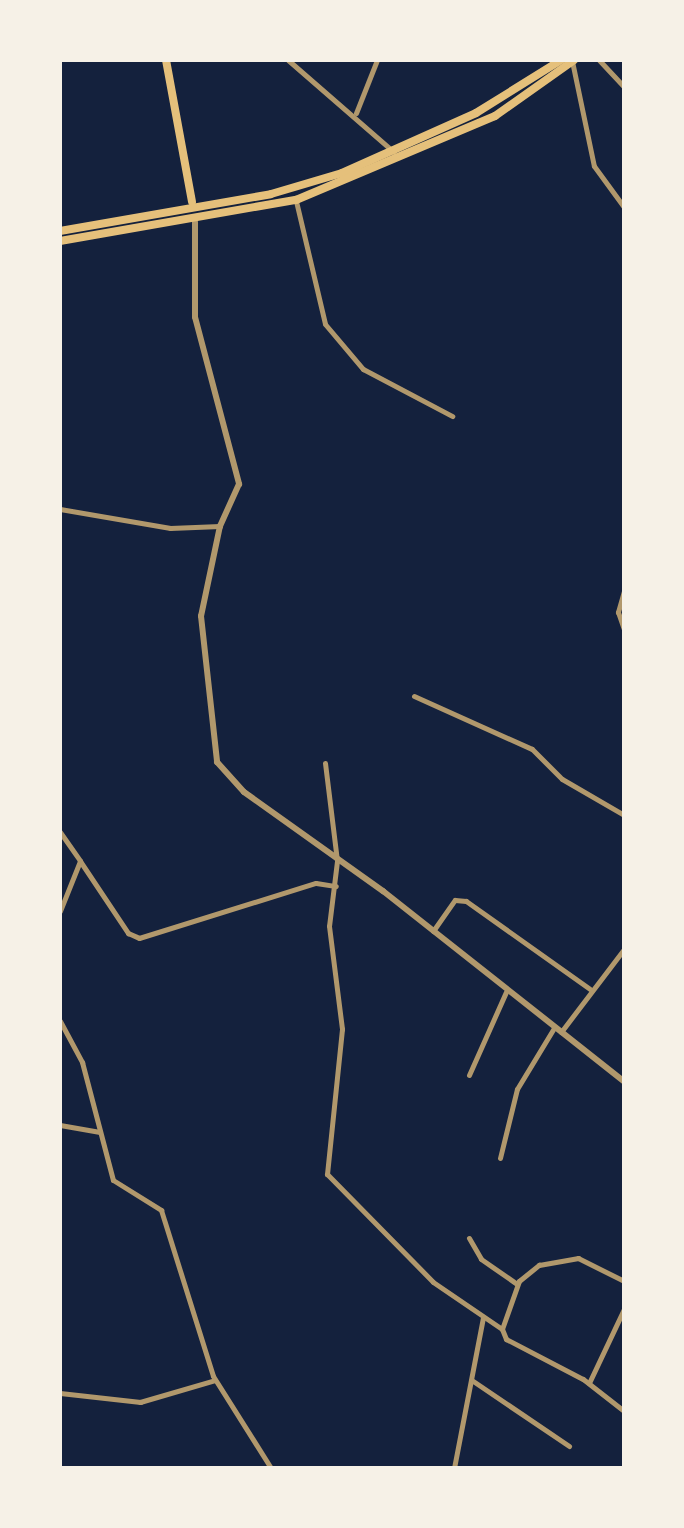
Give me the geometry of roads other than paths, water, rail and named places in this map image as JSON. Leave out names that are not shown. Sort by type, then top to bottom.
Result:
[{"type":"main road","points":[[166,60],[192,202]]},
{"type":"main road","points":[[60,241],[195,222],[272,198],[395,153],[558,64],[573,61]]},
{"type":"main road","points":[[60,231],[192,202],[272,198],[296,200],[440,142],[558,64]]},
{"type":"main road","points":[[212,200],[214,217]]},
{"type":"main road","points":[[167,208],[169,224]]},
{"type":"main road","points":[[85,227],[86,237]]},
{"type":"street","points":[[289,60],[356,113],[395,153]]},
{"type":"street","points":[[356,113],[377,60]]},
{"type":"street","points":[[599,60],[624,87]]},
{"type":"street","points":[[573,61],[594,166],[624,207]]},
{"type":"street","points":[[296,200],[331,333],[363,369],[452,416]]},
{"type":"street","points":[[195,222],[195,317],[239,484],[220,526],[201,616],[211,748],[244,792],[433,932],[506,992],[624,1081]]},
{"type":"street","points":[[60,509],[156,527],[220,526]]},
{"type":"street","points":[[624,591],[618,612],[624,629]]},
{"type":"street","points":[[414,696],[532,749],[562,779],[624,815]]},
{"type":"street","points":[[325,763],[337,861],[329,926],[342,1029],[327,1174],[433,1282],[502,1329],[506,1339],[589,1383],[624,1411]]},
{"type":"street","points":[[60,832],[128,933],[139,938],[316,883],[336,886]]},
{"type":"street","points":[[60,911],[80,861]]},
{"type":"street","points":[[433,932],[455,900],[466,901],[590,989]]},
{"type":"street","points":[[500,1158],[517,1089],[558,1030],[624,949]]},
{"type":"street","points":[[469,1075],[506,992]]},
{"type":"street","points":[[60,1021],[82,1062],[98,1132],[115,1183],[163,1216],[216,1380],[271,1468]]},
{"type":"street","points":[[60,1125],[98,1132]]},
{"type":"street","points":[[469,1238],[481,1259],[517,1284]]},
{"type":"street","points":[[502,1329],[517,1284],[539,1265],[578,1258],[624,1281]]},
{"type":"street","points":[[589,1383],[624,1309]]},
{"type":"street","points":[[454,1468],[483,1318]]},
{"type":"street","points":[[60,1393],[140,1402],[191,1382],[216,1380]]},
{"type":"street","points":[[473,1381],[569,1446]]}]
